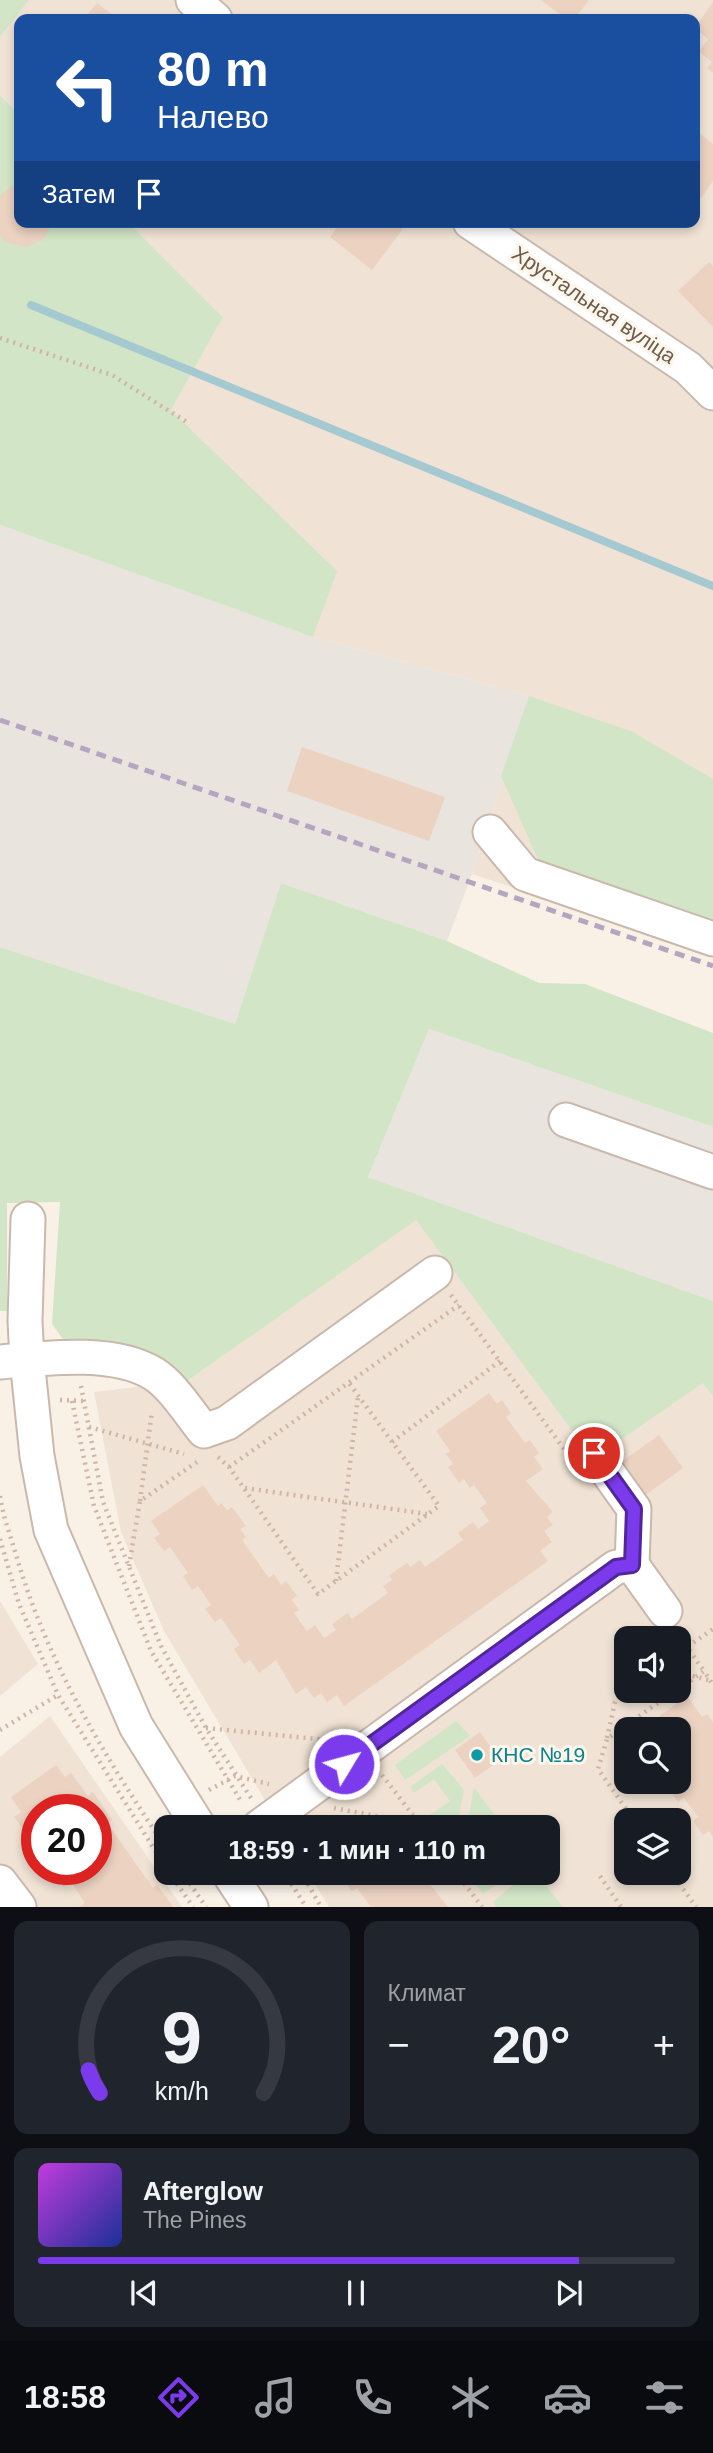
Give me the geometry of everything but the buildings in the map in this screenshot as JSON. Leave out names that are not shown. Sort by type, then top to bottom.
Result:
[{"type":"street","points":[[193,0],[209,14]]},
{"type":"street","name":"Хрустальная вуліца","points":[[479,228],[688,368],[713,393]]},
{"type":"street","points":[[490,832],[525,874],[713,939]]},
{"type":"street","points":[[566,1120],[713,1172]]},
{"type":"street","points":[[28,1219],[25,1321],[14,1361],[37,1456],[51,1530],[136,1726],[191,1815]]},
{"type":"street","points":[[14,1361],[62,1357],[129,1362],[156,1375],[204,1431],[227,1423],[435,1273]]},
{"type":"street","points":[[582,1456],[634,1509],[632,1565],[665,1611]]},
{"type":"street","points":[[268,1815],[616,1567],[632,1565]]},
{"type":"street","points":[[0,1882],[19,1907]]},
{"type":"street","points":[[237,1885],[251,1907]]},
{"type":"path","points":[[0,338],[111,375],[190,424]]},
{"type":"path","points":[[435,1273],[500,1361],[582,1456]]},
{"type":"path","points":[[229,1467],[459,1306]]},
{"type":"path","points":[[392,1442],[500,1361]]},
{"type":"path","points":[[79,1375],[103,1502],[129,1567],[161,1646],[256,1815]]},
{"type":"path","points":[[212,1452],[229,1467],[318,1594],[439,1506],[349,1383]]},
{"type":"path","points":[[336,1581],[358,1396]]},
{"type":"path","points":[[72,1401],[94,1506],[151,1651],[228,1780],[254,1815]]},
{"type":"path","points":[[129,1567],[153,1408]]},
{"type":"path","points":[[89,1427],[202,1459],[140,1501]]},
{"type":"path","points":[[244,1488],[428,1514]]},
{"type":"path","points":[[0,1496],[30,1600],[67,1685],[87,1724],[154,1831]]},
{"type":"path","points":[[0,1539],[19,1604],[58,1695],[154,1850]]},
{"type":"path","points":[[691,1653],[712,1682]]},
{"type":"path","points":[[691,1680],[704,1671]]},
{"type":"path","points":[[691,1676],[712,1682]]},
{"type":"path","points":[[0,1730],[58,1695]]},
{"type":"path","points":[[615,1703],[598,1769],[626,1808]]},
{"type":"path","points":[[607,1739],[659,1703]]},
{"type":"path","points":[[206,1728],[341,1742],[363,1749],[413,1815]]},
{"type":"path","points":[[193,1815],[235,1776],[276,1786]]},
{"type":"path","points":[[323,1805],[367,1815]]},
{"type":"path","points":[[142,1833],[154,1825]]},
{"type":"path","points":[[600,1876],[621,1907]]},
{"type":"path","points":[[178,1885],[193,1907]]},
{"type":"path","points":[[192,1885],[206,1907]]},
{"type":"path","points":[[292,1885],[306,1907]]},
{"type":"path","points":[[308,1885],[321,1907]]},
{"type":"path","points":[[466,1885],[482,1907]]},
{"type":"path","points":[[680,1885],[696,1907]]},
{"type":"shaded area","points":[[29,0],[713,0],[713,954],[472,874],[529,696],[313,637],[336,571],[171,410],[223,317],[134,228],[700,228],[700,14],[18,14]]},
{"type":"shaded area","points":[[14,19],[14,109],[0,95],[0,37]]},
{"type":"shaded area","points":[[0,525],[313,637],[529,696],[472,874],[447,941],[281,883],[235,1024],[0,947]]},
{"type":"shaded area","points":[[429,1029],[713,1127],[713,1301],[368,1177]]},
{"type":"shaded area","points":[[416,1219],[593,1459],[704,1382],[713,1396],[713,1907],[329,1907],[315,1885],[560,1885],[560,1815],[274,1815],[164,1631],[121,1532],[94,1392],[187,1381]]},
{"type":"shaded area","points":[[0,1601],[38,1664],[0,1696]]},
{"type":"shaded area","points":[[50,1716],[104,1794],[21,1794],[21,1885],[112,1885],[112,1806],[154,1866],[154,1885],[167,1885],[182,1907],[0,1907],[0,1757]]},
{"type":"green space","points":[[0,0],[29,0],[18,14],[14,14],[14,19],[0,37]]},
{"type":"green space","points":[[0,95],[14,109],[14,228],[134,228],[223,317],[171,410],[337,571],[313,637],[0,525]]},
{"type":"green space","points":[[529,696],[633,732],[713,779],[713,927],[540,864],[501,776]]},
{"type":"green space","points":[[281,883],[447,941],[539,983],[585,984],[713,1033],[713,1127],[429,1029],[368,1177],[713,1301],[713,1396],[703,1383],[593,1459],[416,1220],[187,1381],[133,1353],[65,1342],[52,1324],[60,1202],[7,1203],[7,1311],[0,1311],[0,947],[235,1024]]},
{"type":"green space","points":[[456,1721],[470,1736],[405,1780],[395,1765]]},
{"type":"green space","points":[[442,1764],[464,1790],[459,1815],[430,1815],[450,1801],[434,1779],[414,1793],[410,1787]]},
{"type":"green space","points":[[474,1787],[494,1815],[469,1815]]},
{"type":"green space","points":[[476,1885],[495,1885],[483,1894]]},
{"type":"green space","points":[[513,1885],[546,1885],[563,1907],[496,1907],[493,1902]]},
{"type":"waterway","points":[[31,305],[713,586]]},
{"type":"railway","points":[[0,720],[713,966]]},
{"type":"place","name":"КНС №19","points":[[477,1755]]},
{"type":"route","points":[[344,1764],[616,1567],[632,1565],[634,1509],[594,1453]]}]
